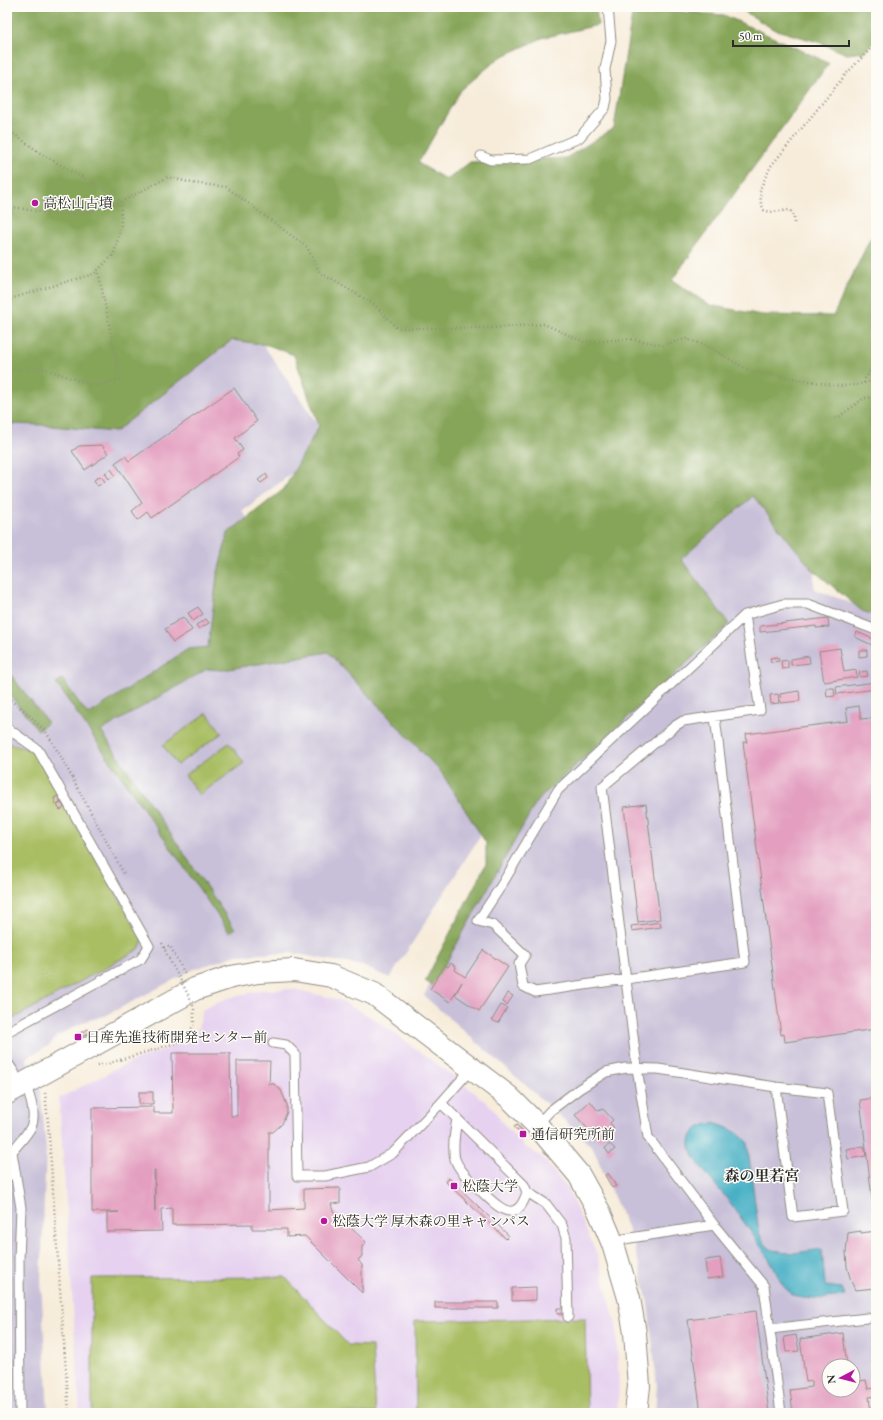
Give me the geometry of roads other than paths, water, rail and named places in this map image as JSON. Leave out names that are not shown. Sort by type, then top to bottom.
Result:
[{"type":"street","points":[[24,1089],[69,1058],[195,989],[231,977],[258,972],[294,970],[331,976],[374,994],[509,1097],[537,1125],[579,1175],[600,1211],[613,1244],[629,1298],[635,1333],[639,1386],[636,1413]]},
{"type":"lane","points":[[480,156],[490,160],[530,159],[579,138],[605,108],[607,99],[604,69],[611,41],[608,7]]},
{"type":"lane","points":[[715,717],[745,962],[535,992],[523,986],[519,964],[525,955],[493,926],[478,921],[502,886],[558,790],[745,614],[783,604],[808,604],[876,630]]},
{"type":"lane","points":[[745,614],[760,710],[683,721],[602,787],[637,1068],[648,1137],[714,1225],[764,1286],[781,1413]]},
{"type":"lane","points":[[7,728],[38,750],[149,946],[141,959],[7,1032]]},
{"type":"lane","points":[[273,1043],[286,1045],[295,1054],[296,1176],[325,1176],[369,1167],[393,1153],[472,1068]]},
{"type":"lane","points":[[7,1062],[24,1089],[30,1094],[33,1112],[31,1126],[10,1154],[10,1172],[7,1178]]},
{"type":"lane","points":[[537,1125],[556,1107],[579,1089],[606,1072],[626,1068],[658,1069],[776,1087],[827,1093],[843,1211],[793,1217],[776,1087]]},
{"type":"lane","points":[[441,1103],[524,1185],[528,1192],[546,1204],[562,1225],[566,1238],[568,1317]]},
{"type":"lane","points":[[457,1119],[454,1145],[455,1158],[458,1167],[464,1174],[500,1209],[508,1211],[517,1210],[524,1203],[528,1192]]},
{"type":"lane","points":[[10,1154],[20,1208],[20,1413]]},
{"type":"lane","points":[[613,1244],[624,1239],[714,1225]]},
{"type":"lane","points":[[770,1329],[867,1318]]},
{"type":"water","points":[[713,1123],[736,1132],[747,1142],[759,1233],[766,1245],[773,1250],[786,1253],[822,1249],[825,1286],[842,1288],[845,1296],[805,1298],[794,1295],[783,1286],[769,1259],[732,1205],[701,1167],[692,1152],[690,1141],[693,1133],[704,1125]]},
{"type":"place","name":"高松山古墳","points":[[35,203]]},
{"type":"place","name":"日産先進技術開発センター前","points":[[78,1037]]},
{"type":"place","name":"通信研究所前","points":[[523,1134]]},
{"type":"place","name":"松蔭大学","points":[[454,1186]]},
{"type":"place","name":"松蔭大学 厚木森の里キャンパス","points":[[324,1221]]},
{"type":"district","name":"森の里若宮","points":[[762,1175]]}]
